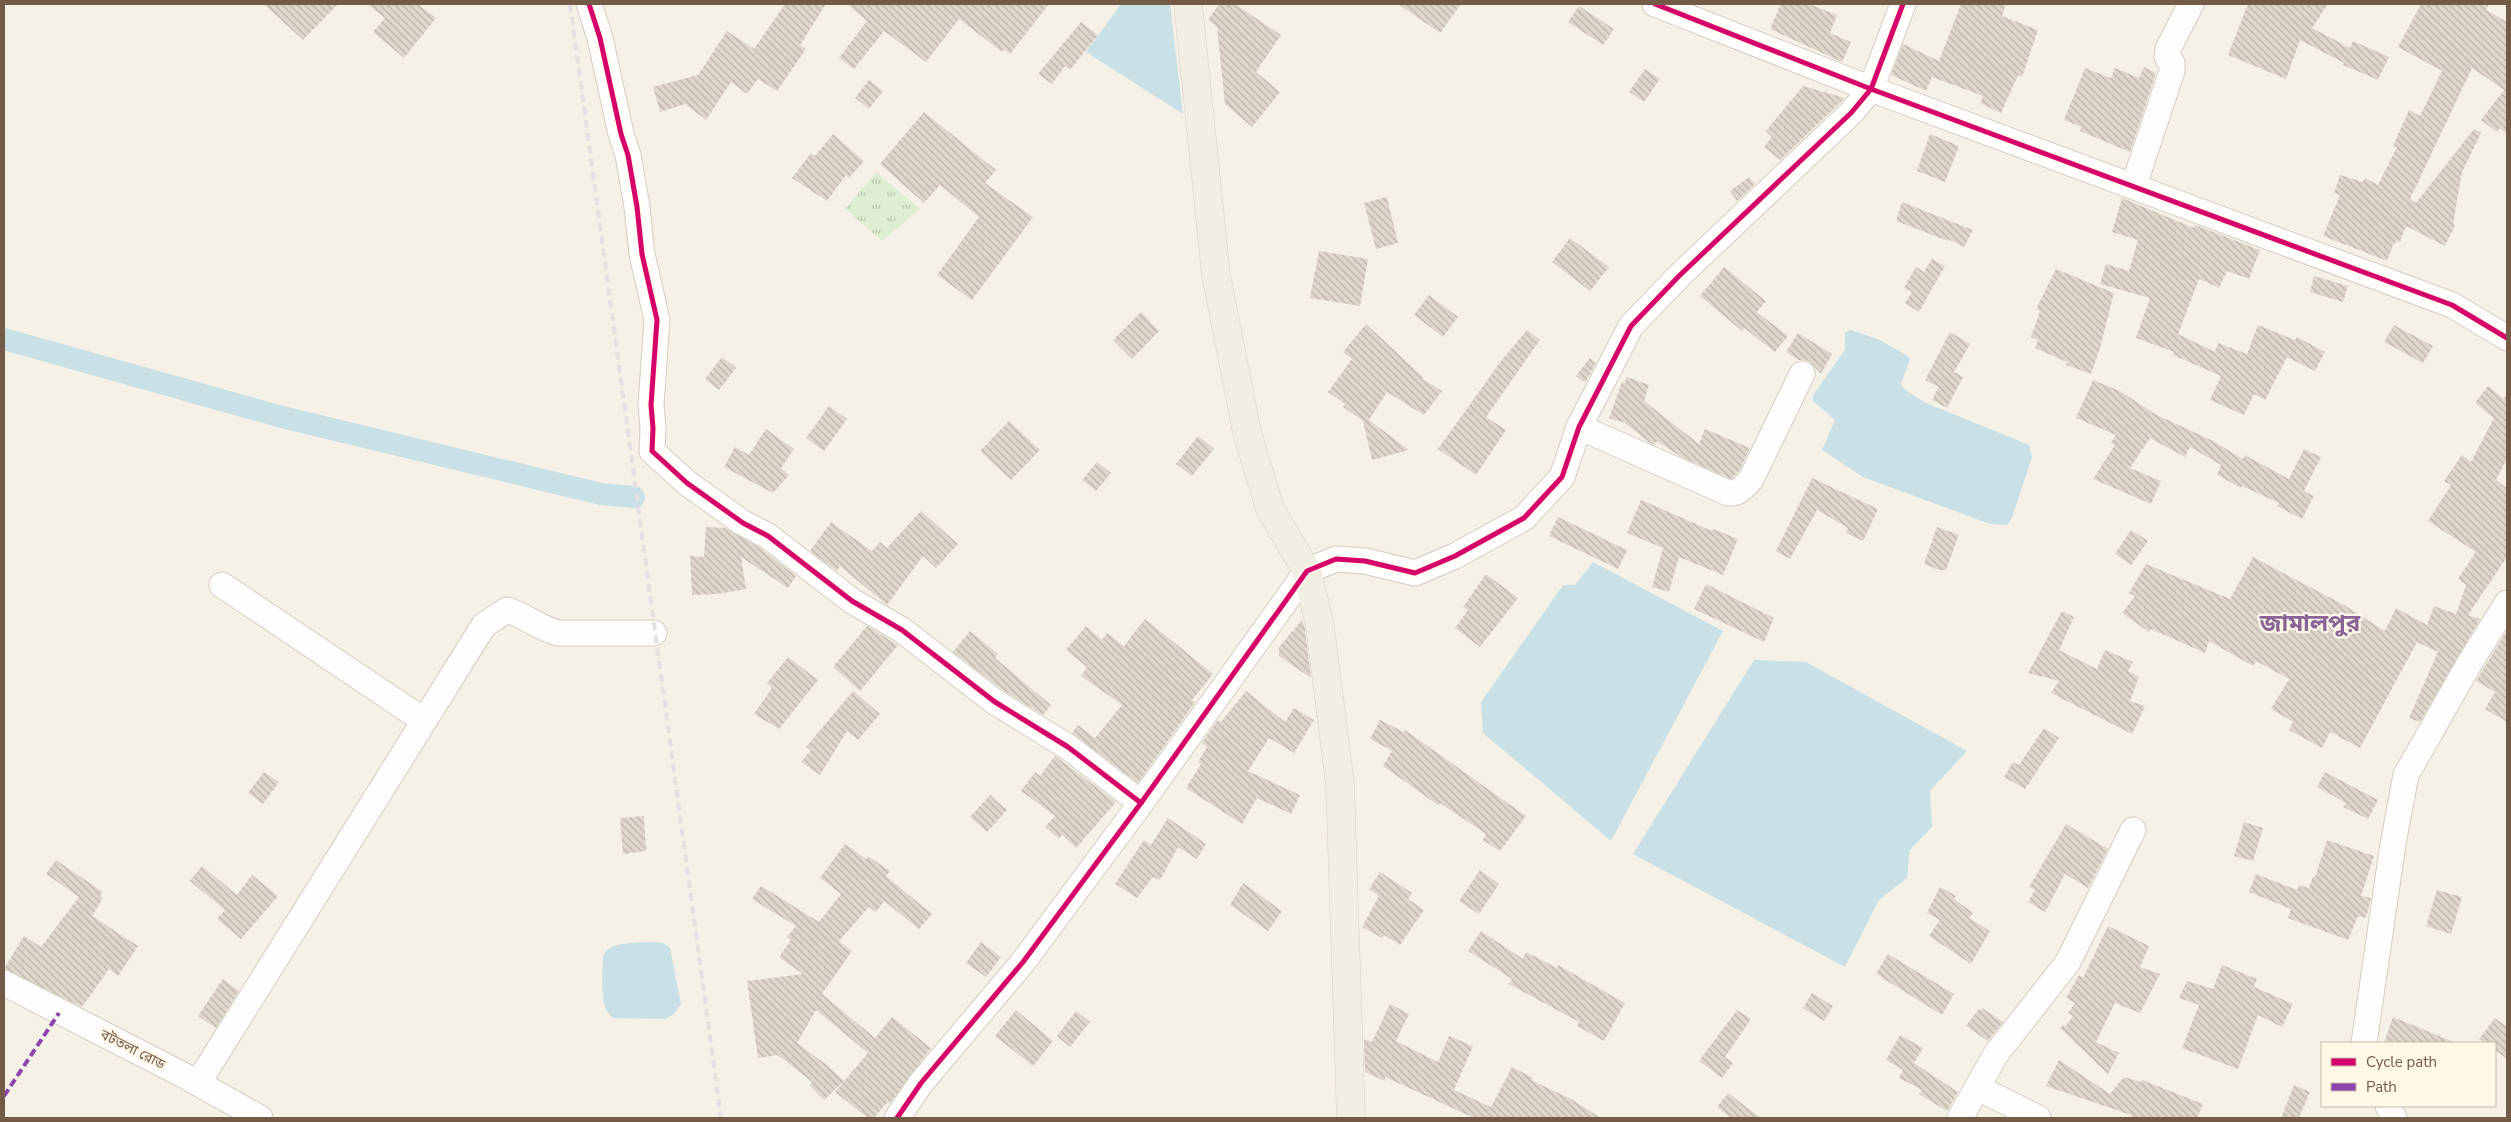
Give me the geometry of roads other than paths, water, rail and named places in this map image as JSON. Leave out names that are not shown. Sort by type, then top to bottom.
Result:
[{"type":"main road","points":[[1188,4],[1216,275],[1247,432],[1270,509],[1307,571],[1320,626],[1340,784],[1351,1118]]},
{"type":"street","points":[[589,4],[600,38],[620,134],[628,155],[638,208],[642,254],[657,320],[651,405],[652,451],[687,483],[726,508],[743,522],[768,536],[852,601],[902,630],[995,702],[1068,747],[1141,803]]},
{"type":"street","points":[[1655,4],[1871,89],[2134,185],[2452,305],[2507,338]]},
{"type":"street","points":[[897,1118],[921,1083],[1023,962],[1141,803],[1307,571],[1336,559],[1365,561],[1416,573],[1455,556],[1524,518],[1562,476],[1579,427],[1631,326],[1679,276],[1851,112],[1871,89],[1903,4]]},
{"type":"street","points":[[2134,185],[2172,71],[2172,64],[2167,57],[2168,49],[2191,4]]},
{"type":"street","points":[[1579,427],[1734,494],[1741,490],[1751,479],[1802,374]]},
{"type":"street","points":[[222,586],[423,720]]},
{"type":"street","points":[[2364,1042],[2393,844],[2406,775],[2469,664],[2507,602]]},
{"type":"street","points":[[198,1083],[484,625],[507,610],[524,615],[546,630],[558,633],[654,633]]},
{"type":"street","points":[[1960,1118],[1996,1054],[2068,962],[2133,830]]},
{"type":"street","name":"বটতলা রোড","points":[[4,984],[198,1083],[260,1118]]},
{"type":"street","points":[[1978,1088],[2038,1118]]},
{"type":"water","points":[[1121,4],[1170,4],[1183,114],[1086,52]]},
{"type":"water","points":[[1851,330],[1880,340],[1906,355],[1910,359],[1901,384],[1904,389],[1924,402],[2029,445],[2032,457],[2012,518],[2007,525],[1990,524],[1863,477],[1822,450],[1835,420],[1813,401],[1813,395],[1845,350],[1845,332]]},
{"type":"water","points":[[1593,562],[1723,631],[1611,841],[1483,733],[1481,702],[1563,585],[1575,585]]},
{"type":"water","points":[[1754,660],[1806,662],[1967,751],[1930,791],[1932,827],[1910,850],[1907,878],[1879,900],[1845,967],[1633,854]]},
{"type":"water","points":[[664,943],[670,948],[681,1004],[674,1014],[666,1019],[613,1018],[608,1013],[603,998],[603,956],[612,947],[618,945]]},
{"type":"waterway","points":[[4,339],[282,417],[601,494],[634,497]]},
{"type":"railway","points":[[570,4],[721,1118]]},
{"type":"district","name":"জামালপুর","points":[[2310,623]]}]
